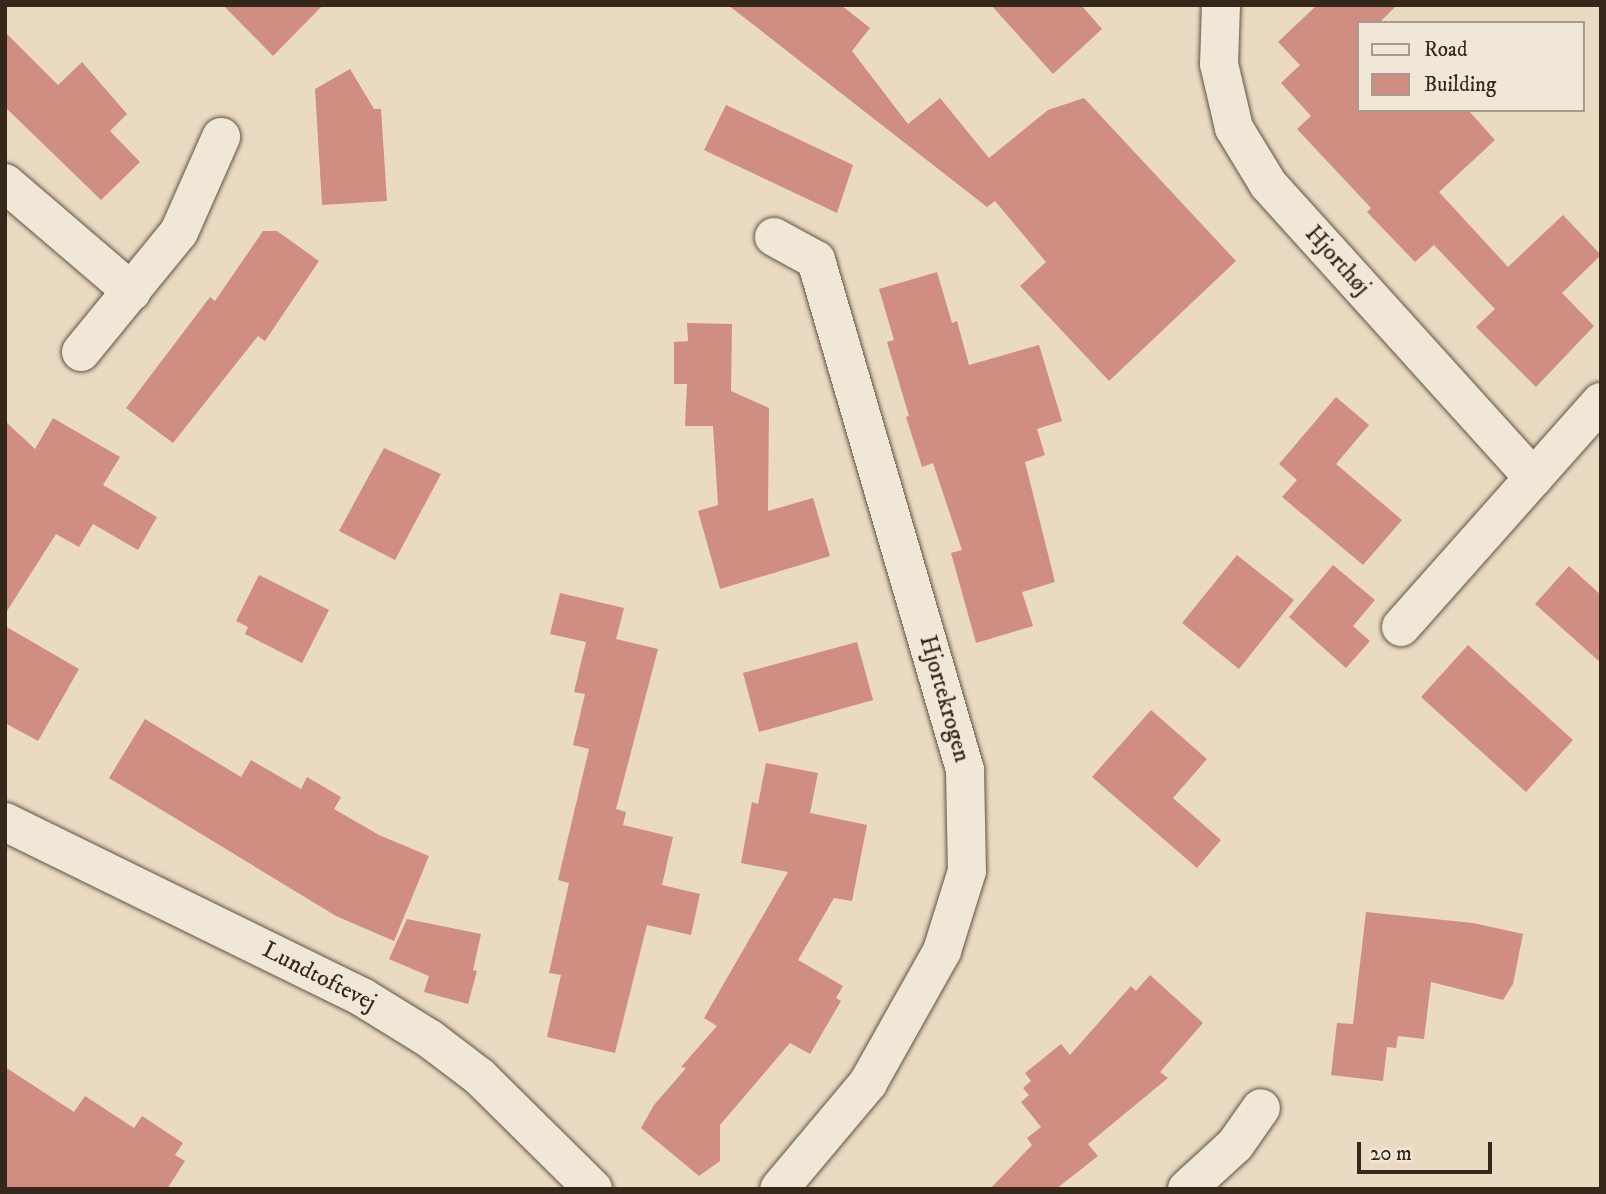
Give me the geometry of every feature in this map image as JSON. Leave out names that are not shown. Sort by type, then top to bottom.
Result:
[{"type":"street","name":"Hjorthøj","points":[[1221,5],[1219,64],[1234,128],[1268,184],[1534,478]]},
{"type":"street","points":[[81,352],[179,232],[221,137]]},
{"type":"street","points":[[5,183],[132,292]]},
{"type":"street","name":"Hjortekrogen","points":[[774,237],[816,261],[965,771],[967,871],[942,951],[868,1083],[779,1189]]},
{"type":"street","points":[[1401,627],[1601,402]]},
{"type":"street","name":"Lundtoftevej","points":[[5,822],[362,997],[407,1025],[480,1077],[593,1189]]},
{"type":"street","points":[[1187,1189],[1235,1145],[1261,1108]]},
{"type":"building","points":[[223,5],[323,5],[273,56]]},
{"type":"building","points":[[728,5],[841,5],[870,28],[852,51],[908,124],[940,98],[989,158],[1048,110],[1084,98],[1236,261],[1109,381],[1020,286],[1046,262],[995,201],[987,207]]},
{"type":"building","points":[[991,5],[1081,5],[1102,29],[1053,74]]},
{"type":"building","points":[[1317,5],[1397,5],[1381,21],[1358,21],[1358,112],[1470,112],[1495,140],[1439,192],[1508,267],[1563,215],[1601,255],[1562,293],[1594,326],[1536,387],[1476,327],[1495,309],[1434,245],[1415,262],[1367,212],[1371,208],[1297,129],[1311,116],[1281,83],[1300,65],[1278,42]]},
{"type":"building","points":[[5,32],[58,85],[82,62],[127,114],[110,131],[140,162],[101,200],[5,107]]},
{"type":"building","points":[[350,69],[374,109],[381,109],[387,201],[322,205],[315,89]]},
{"type":"building","points":[[726,105],[853,165],[837,213],[704,150]]},
{"type":"building","points":[[263,231],[277,231],[319,261],[265,341],[258,336],[173,443],[126,408],[210,297],[215,301]]},
{"type":"building","points":[[937,272],[952,323],[957,321],[969,365],[1039,345],[1062,421],[1037,429],[1045,455],[1025,462],[1055,582],[1022,592],[1033,626],[976,643],[951,553],[962,550],[933,463],[922,467],[906,417],[909,416],[887,342],[894,340],[879,289]]},
{"type":"building","points":[[687,323],[732,324],[731,391],[769,408],[768,511],[813,498],[830,556],[720,589],[698,511],[718,505],[713,426],[685,426],[687,384],[674,384],[674,342],[688,341]]},
{"type":"building","points":[[1336,397],[1369,425],[1336,464],[1402,520],[1363,565],[1282,497],[1297,480],[1279,464]]},
{"type":"building","points":[[53,418],[120,457],[103,485],[157,517],[138,550],[93,524],[79,547],[56,534],[5,614],[5,421],[35,449]]},
{"type":"building","points":[[384,448],[441,474],[395,560],[339,531]]},
{"type":"building","points":[[1237,555],[1294,600],[1239,669],[1182,623]]},
{"type":"building","points":[[1333,565],[1375,600],[1353,626],[1370,641],[1346,668],[1289,617]]},
{"type":"building","points":[[1569,566],[1601,595],[1601,663],[1535,604]]},
{"type":"building","points":[[259,575],[329,610],[302,663],[245,634],[248,627],[236,621]]},
{"type":"building","points":[[560,593],[624,608],[616,639],[658,649],[616,809],[626,812],[623,825],[673,837],[662,885],[700,894],[691,935],[647,925],[615,1053],[547,1037],[561,975],[549,973],[569,883],[558,880],[589,749],[573,745],[585,694],[574,692],[586,642],[550,634]]},
{"type":"building","points":[[5,626],[79,669],[38,741],[5,723]]},
{"type":"building","points":[[857,642],[873,700],[759,732],[743,673]]},
{"type":"building","points":[[1468,645],[1573,740],[1526,792],[1421,697]]},
{"type":"building","points":[[1151,710],[1207,759],[1173,798],[1221,840],[1197,868],[1092,777]]},
{"type":"building","points":[[145,719],[241,777],[251,760],[301,789],[307,777],[341,797],[334,809],[379,835],[429,856],[394,941],[336,916],[109,778]]},
{"type":"building","points":[[766,763],[818,773],[810,813],[867,825],[852,901],[834,898],[798,960],[843,986],[836,998],[841,1001],[810,1054],[790,1043],[720,1125],[720,1161],[699,1176],[641,1128],[654,1105],[686,1068],[681,1067],[717,1026],[704,1018],[788,872],[741,863],[752,802],[758,804]]},
{"type":"building","points":[[1366,912],[1473,923],[1523,934],[1513,984],[1503,1000],[1431,982],[1424,1039],[1398,1036],[1396,1048],[1387,1047],[1383,1081],[1331,1075],[1337,1023],[1353,1024]]},
{"type":"building","points":[[407,919],[481,934],[473,970],[477,971],[468,1004],[424,992],[429,976],[389,959]]},
{"type":"building","points":[[1150,975],[1203,1023],[1160,1072],[1168,1078],[1088,1144],[1098,1156],[1056,1189],[990,1189],[1032,1145],[1027,1138],[1041,1127],[1021,1102],[1029,1095],[1023,1088],[1031,1081],[1025,1073],[1061,1044],[1070,1055],[1131,986],[1136,991]]},
{"type":"building","points":[[5,1067],[74,1112],[85,1096],[134,1128],[142,1116],[183,1143],[175,1155],[185,1161],[167,1189],[5,1189]]}]
